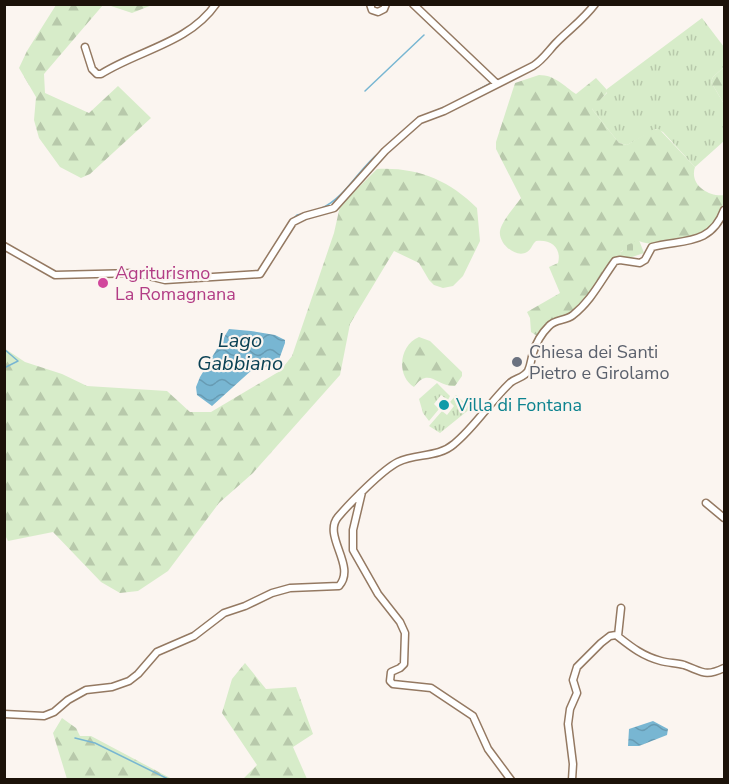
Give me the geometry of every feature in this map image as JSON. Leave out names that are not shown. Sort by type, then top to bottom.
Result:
[{"type":"street","points":[[85,47],[93,71],[101,74],[188,32],[207,17],[216,4]]},
{"type":"street","points":[[370,4],[372,10],[378,12],[384,9],[386,4]]},
{"type":"street","points":[[413,4],[496,84]]},
{"type":"street","points":[[4,246],[56,274],[136,273],[165,280],[259,274],[294,222],[304,216],[334,208],[385,151],[420,120],[444,111],[540,62],[595,4]]},
{"type":"street","points":[[4,714],[38,716],[54,712],[68,700],[86,690],[112,687],[132,680],[155,653],[194,636],[224,613],[290,588],[339,586],[342,582],[342,555],[334,536],[334,525],[338,517],[362,491],[398,462],[441,452],[454,445],[509,384],[525,374],[535,346],[549,326],[553,322],[569,318],[588,302],[615,261],[640,264],[652,247],[699,239],[715,226],[724,210]]},
{"type":"street","points":[[362,491],[352,530],[353,550],[378,594],[400,622],[405,633],[404,664],[391,672],[390,681],[393,684],[431,688],[471,714],[488,748],[511,780]]},
{"type":"street","points":[[706,503],[724,518]]},
{"type":"street","points":[[618,636],[621,608]]},
{"type":"street","points":[[572,780],[573,764],[568,724],[570,709],[577,693],[573,680],[577,667],[609,636],[614,634],[626,645],[662,662],[683,665],[705,674],[724,668]]},
{"type":"green space","points":[[152,4],[132,13],[108,5]]},
{"type":"green space","points":[[56,5],[103,5],[44,74],[45,93],[89,113],[118,86],[151,118],[90,174],[81,178],[60,167],[39,138],[34,120],[36,97],[19,68]]},
{"type":"green space","points":[[702,18],[724,47],[724,67],[711,82],[724,104],[724,141],[695,167],[663,132],[656,129],[627,145],[619,143],[592,109],[593,106],[607,93],[607,89]]},
{"type":"green space","points":[[724,67],[724,104],[711,82]]},
{"type":"green space","points":[[539,75],[555,79],[576,94],[596,78],[608,91],[592,109],[619,143],[627,145],[652,130],[659,129],[695,167],[695,179],[698,184],[707,192],[724,195],[718,218],[706,233],[698,237],[659,243],[639,241],[620,252],[626,259],[618,258],[582,305],[537,336],[531,332],[527,312],[560,293],[549,267],[558,263],[558,253],[551,243],[546,241],[536,241],[530,250],[523,254],[513,252],[502,240],[501,227],[521,198],[496,149],[496,142],[515,83]]},
{"type":"green space","points":[[377,169],[406,170],[431,177],[455,190],[477,208],[480,241],[463,276],[453,286],[443,288],[434,285],[419,263],[394,251],[350,324],[340,375],[253,473],[219,503],[168,571],[138,591],[120,593],[101,582],[53,532],[8,541],[5,535],[4,348],[25,362],[62,374],[87,386],[167,391],[190,412],[211,412],[280,371],[292,356],[334,233],[340,206]]},
{"type":"green space","points":[[639,240],[644,253],[626,259],[624,255],[621,256],[622,247]]},
{"type":"green space","points":[[419,337],[430,341],[462,372],[455,386],[429,378],[419,381],[414,387],[408,382],[404,376],[402,361],[407,347]]},
{"type":"green space","points":[[437,383],[450,396],[448,400],[441,395],[434,404],[439,409],[429,421],[423,413],[419,399]]},
{"type":"green space","points":[[456,395],[471,408],[440,433],[429,426],[442,411],[447,415],[454,406],[450,402]]},
{"type":"green space","points":[[245,663],[266,689],[296,687],[313,734],[293,747],[307,779],[243,779],[257,765],[222,713],[232,679]]},
{"type":"green space","points":[[62,718],[76,728],[80,736],[91,736],[172,779],[67,779],[53,733]]},
{"type":"water","name":"Lago Gabbiano","points":[[229,329],[275,335],[285,340],[285,343],[274,368],[260,366],[253,369],[212,406],[197,395],[196,387]]},
{"type":"water","points":[[653,721],[668,729],[667,735],[639,746],[628,746],[629,729]]},
{"type":"waterway","points":[[365,91],[424,35]]},
{"type":"waterway","points":[[497,81],[506,76]]},
{"type":"waterway","points":[[472,93],[491,83]]},
{"type":"waterway","points":[[423,116],[447,106]]},
{"type":"waterway","points":[[322,208],[338,197],[380,152]]},
{"type":"waterway","points":[[292,220],[297,215],[306,213]]},
{"type":"waterway","points":[[258,272],[283,233]]},
{"type":"waterway","points":[[4,349],[18,361],[4,368]]},
{"type":"waterway","points":[[75,738],[95,743],[170,780]]},
{"type":"place","name":"Agriturismo La Romagnana","points":[[103,283]]},
{"type":"place","name":"Chiesa dei Santi Pietro e Girolamo","points":[[517,362]]},
{"type":"place","name":"Villa di Fontana","points":[[444,405]]}]
